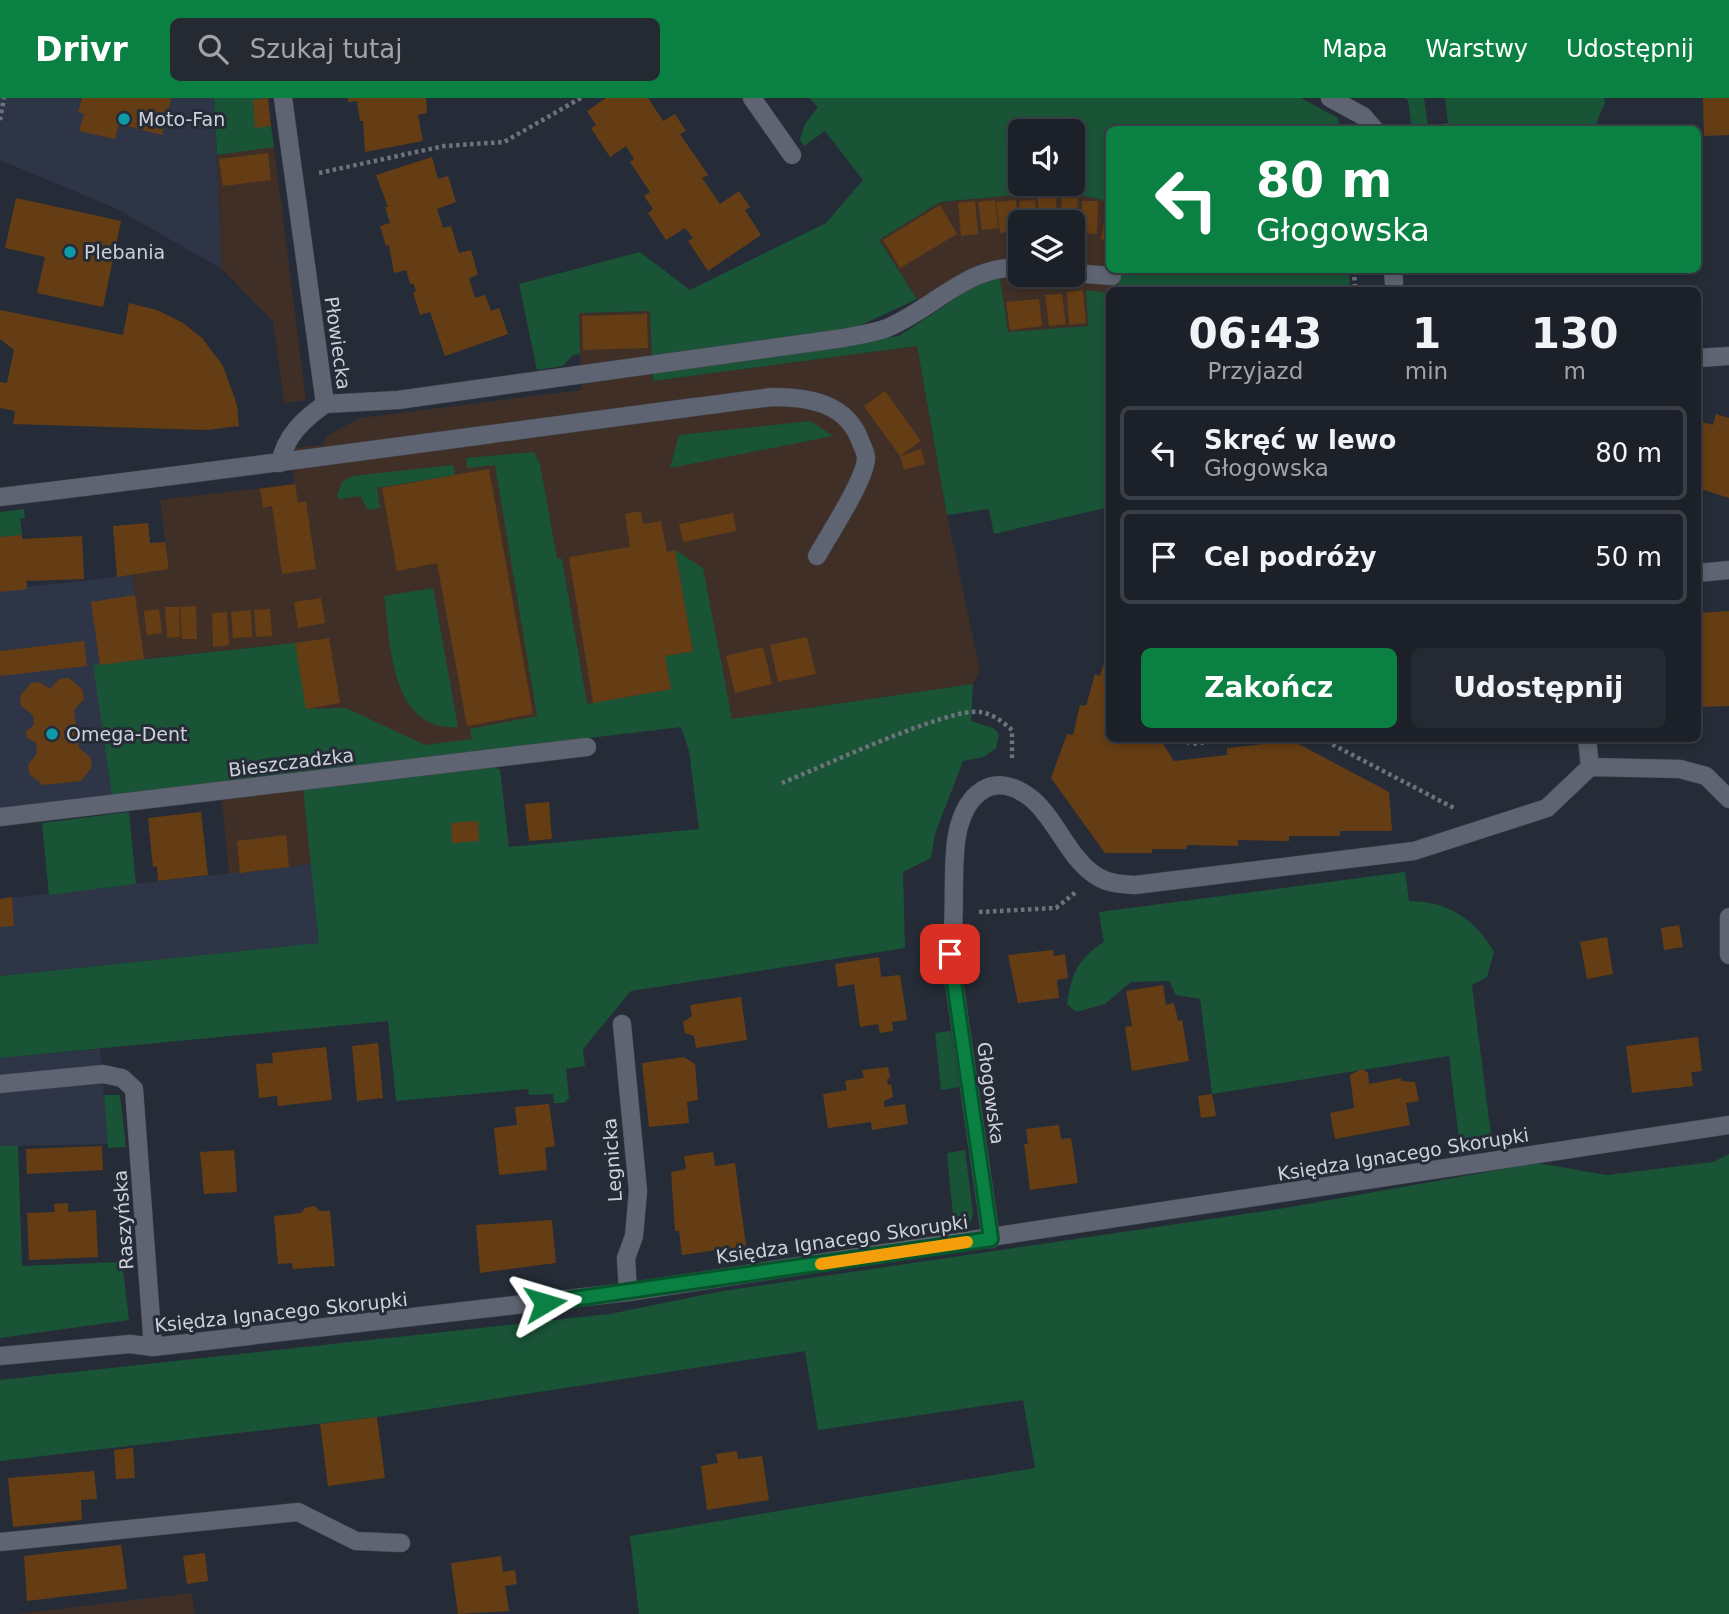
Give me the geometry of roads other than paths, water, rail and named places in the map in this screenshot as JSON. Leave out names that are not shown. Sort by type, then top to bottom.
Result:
[{"type":"street","name":"Płowiecka","points":[[280,463],[284,444],[303,420],[325,404],[283,98]]},
{"type":"street","points":[[752,98],[792,155]]},
{"type":"street","points":[[1330,98],[1363,116],[1372,126]]},
{"type":"street","points":[[325,404],[398,400],[844,338],[887,328],[979,274],[1008,267]]},
{"type":"street","points":[[1085,274],[1112,276]]},
{"type":"street","points":[[1701,358],[1729,356]]},
{"type":"street","points":[[0,498],[772,397],[796,397],[842,411],[858,432],[866,458],[856,486],[817,556]]},
{"type":"street","points":[[1701,573],[1729,570]]},
{"type":"street","points":[[1587,742],[1590,767]]},
{"type":"street","name":"Bieszczadzka","points":[[0,817],[587,747]]},
{"type":"street","points":[[954,920],[957,835],[973,796],[991,784],[1009,786],[1032,799],[1096,876],[1112,883],[1135,886],[1414,851],[1547,808],[1590,767],[1680,769],[1706,776],[1729,799]]},
{"type":"street","points":[[1729,917],[1729,955]]},
{"type":"street","name":"Głogowska","points":[[950,954],[991,1239]]},
{"type":"street","name":"Legnicka","points":[[622,1024],[638,1191],[634,1236],[626,1258],[628,1292]]},
{"type":"street","name":"Raszyńska","points":[[0,1084],[103,1074],[122,1078],[134,1089],[153,1348]]},
{"type":"street","name":"Księdza Ignacego Skorupki","points":[[0,1356],[130,1344],[153,1348],[628,1292],[1729,1125]]},
{"type":"street","points":[[0,1542],[298,1512],[356,1541],[401,1543]]},
{"type":"place","name":"Moto-Fan","points":[[124,119]]},
{"type":"place","name":"Plebania","points":[[70,252]]},
{"type":"place","name":"Omega-Dent","points":[[52,734]]}]
